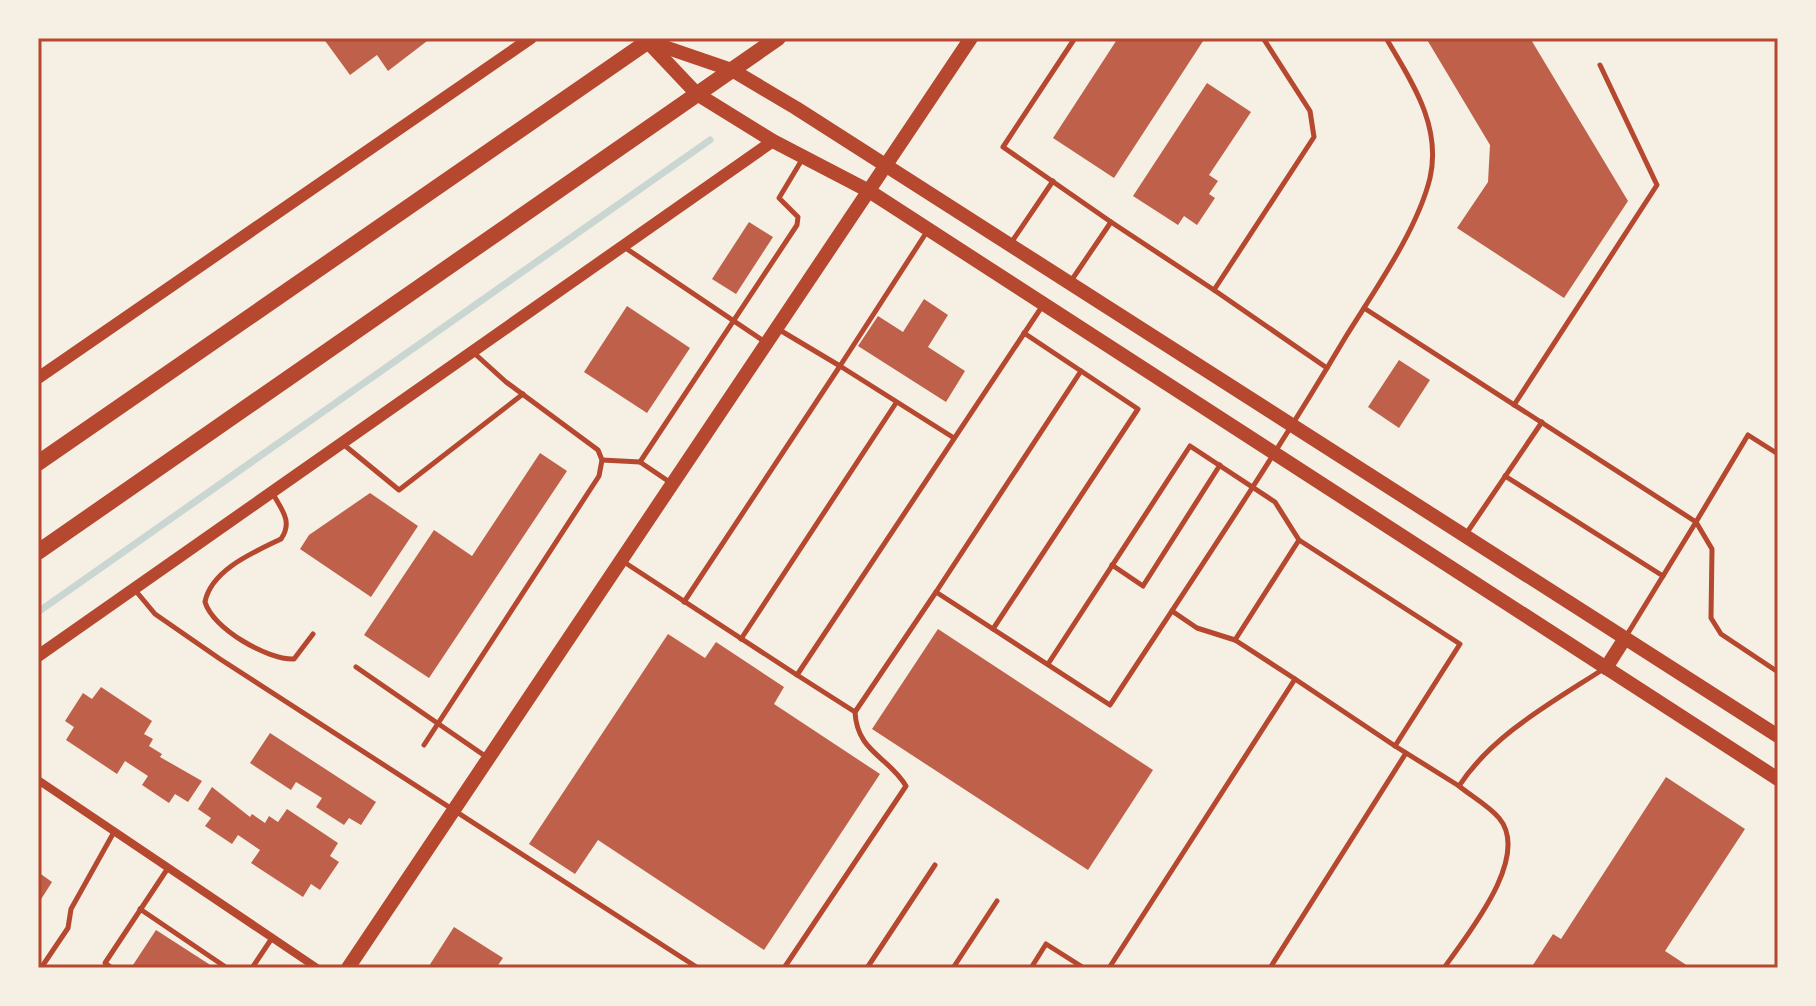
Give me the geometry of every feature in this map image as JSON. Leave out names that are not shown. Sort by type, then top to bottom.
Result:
[{"type":"main road","points":[[38,552],[778,38]]},
{"type":"main road","points":[[348,968],[971,38]]},
{"type":"main road","points":[[649,39],[732,70],[1778,736]]},
{"type":"main road","points":[[649,39],[697,94],[773,141],[869,191],[1778,779]]},
{"type":"main road","points":[[38,463],[649,39]]},
{"type":"main road","points":[[1606,668],[1625,638]]},
{"type":"street","points":[[38,378],[531,38]]},
{"type":"street","points":[[38,656],[132,587],[343,444],[773,141]]},
{"type":"street","points":[[38,780],[317,968]]},
{"type":"lane","points":[[1075,38],[1003,147],[1327,368]]},
{"type":"lane","points":[[1214,290],[1314,137],[1310,111],[1263,38]]},
{"type":"lane","points":[[936,592],[1110,705],[1293,425],[1415,217],[1430,177],[1432,140],[1424,104],[1386,38]]},
{"type":"lane","points":[[1514,405],[1657,185],[1600,65]]},
{"type":"lane","points":[[640,462],[797,225],[798,217],[779,198],[804,157]]},
{"type":"lane","points":[[1009,246],[1053,181]]},
{"type":"lane","points":[[1070,284],[1111,222]]},
{"type":"lane","points":[[684,602],[928,230]]},
{"type":"lane","points":[[624,246],[767,343]]},
{"type":"lane","points":[[797,675],[1044,304]]},
{"type":"lane","points":[[1364,308],[1696,522],[1712,549],[1711,618],[1721,634],[1778,672]]},
{"type":"lane","points":[[777,328],[954,438]]},
{"type":"lane","points":[[993,629],[1138,409],[1024,333]]},
{"type":"lane","points":[[424,745],[599,476],[602,460],[598,450],[473,352]]},
{"type":"lane","points":[[784,968],[906,786],[898,773],[872,752],[856,730],[855,712],[1081,371]]},
{"type":"lane","points":[[343,444],[399,490],[523,394]]},
{"type":"lane","points":[[741,639],[896,403]]},
{"type":"lane","points":[[1466,536],[1542,422]]},
{"type":"lane","points":[[1625,638],[1748,435],[1778,454]]},
{"type":"lane","points":[[1048,664],[1190,446],[1275,502],[1299,540],[1460,644],[1395,746]]},
{"type":"lane","points":[[602,460],[640,462],[673,484]]},
{"type":"lane","points":[[1112,565],[1143,586],[1220,465]]},
{"type":"lane","points":[[1505,476],[1663,576]]},
{"type":"lane","points":[[272,493],[286,518],[286,531],[281,539],[230,567],[210,586],[205,602],[207,610],[214,622],[277,659],[294,659],[313,634]]},
{"type":"lane","points":[[1235,640],[1299,540]]},
{"type":"lane","points":[[622,561],[855,712]]},
{"type":"lane","points":[[132,587],[155,614],[698,968]]},
{"type":"lane","points":[[1172,611],[1197,628],[1235,640],[1459,786],[1500,818],[1508,839],[1498,889],[1444,968]]},
{"type":"lane","points":[[356,667],[489,758]]},
{"type":"lane","points":[[1459,786],[1477,759],[1512,731],[1606,668]]},
{"type":"lane","points":[[1109,968],[1295,679]]},
{"type":"lane","points":[[1270,968],[1406,753]]},
{"type":"lane","points":[[41,968],[68,928],[71,909],[114,831]]},
{"type":"lane","points":[[867,968],[935,865]]},
{"type":"lane","points":[[112,968],[105,963],[168,868]]},
{"type":"lane","points":[[953,968],[997,901]]},
{"type":"lane","points":[[140,909],[227,968]]},
{"type":"lane","points":[[252,968],[272,938]]},
{"type":"lane","points":[[1031,968],[1046,944],[1084,968]]},
{"type":"building","points":[[323,38],[431,38],[388,71],[377,55],[350,75]]},
{"type":"building","points":[[1118,38],[1205,38],[1114,178],[1053,138]]},
{"type":"building","points":[[1426,38],[1530,38],[1628,201],[1564,298],[1457,228],[1488,182],[1490,145]]},
{"type":"building","points":[[1207,83],[1251,112],[1209,175],[1218,181],[1209,194],[1215,198],[1197,225],[1184,216],[1178,225],[1133,196]]},
{"type":"building","points":[[749,222],[773,237],[736,294],[712,279]]},
{"type":"building","points":[[924,299],[948,315],[928,347],[965,371],[946,402],[858,346],[878,316],[903,332]]},
{"type":"building","points":[[627,306],[690,348],[647,413],[584,372]]},
{"type":"building","points":[[1399,360],[1430,380],[1399,428],[1368,407]]},
{"type":"building","points":[[540,453],[567,471],[429,678],[364,635],[434,530],[472,556]]},
{"type":"building","points":[[370,493],[418,526],[371,597],[300,549],[309,535]]},
{"type":"building","points":[[938,629],[1153,770],[1088,870],[872,729]]},
{"type":"building","points":[[668,634],[705,658],[716,642],[784,687],[774,704],[880,774],[764,950],[598,840],[575,874],[529,844]]},
{"type":"building","points":[[101,687],[152,721],[144,734],[153,739],[149,746],[162,754],[160,757],[202,781],[188,802],[175,794],[169,803],[142,785],[148,776],[125,761],[117,774],[66,740],[74,727],[65,721],[83,693],[92,699]]},
{"type":"building","points":[[270,733],[376,802],[361,825],[349,818],[344,825],[316,807],[322,798],[296,782],[291,790],[250,763]]},
{"type":"building","points":[[1666,777],[1745,829],[1665,951],[1691,968],[1531,968],[1553,934],[1561,939]]},
{"type":"building","points":[[212,787],[250,817],[252,814],[265,823],[269,816],[278,822],[287,809],[338,843],[330,856],[339,862],[320,890],[311,884],[303,897],[251,863],[260,850],[238,835],[232,844],[205,826],[211,818],[198,809]]},
{"type":"building","points":[[38,872],[52,882],[38,904]]},
{"type":"building","points":[[454,927],[503,958],[496,968],[429,966]]},
{"type":"building","points":[[156,930],[215,968],[131,968]]},
{"type":"waterway","points":[[38,612],[710,140]]}]
